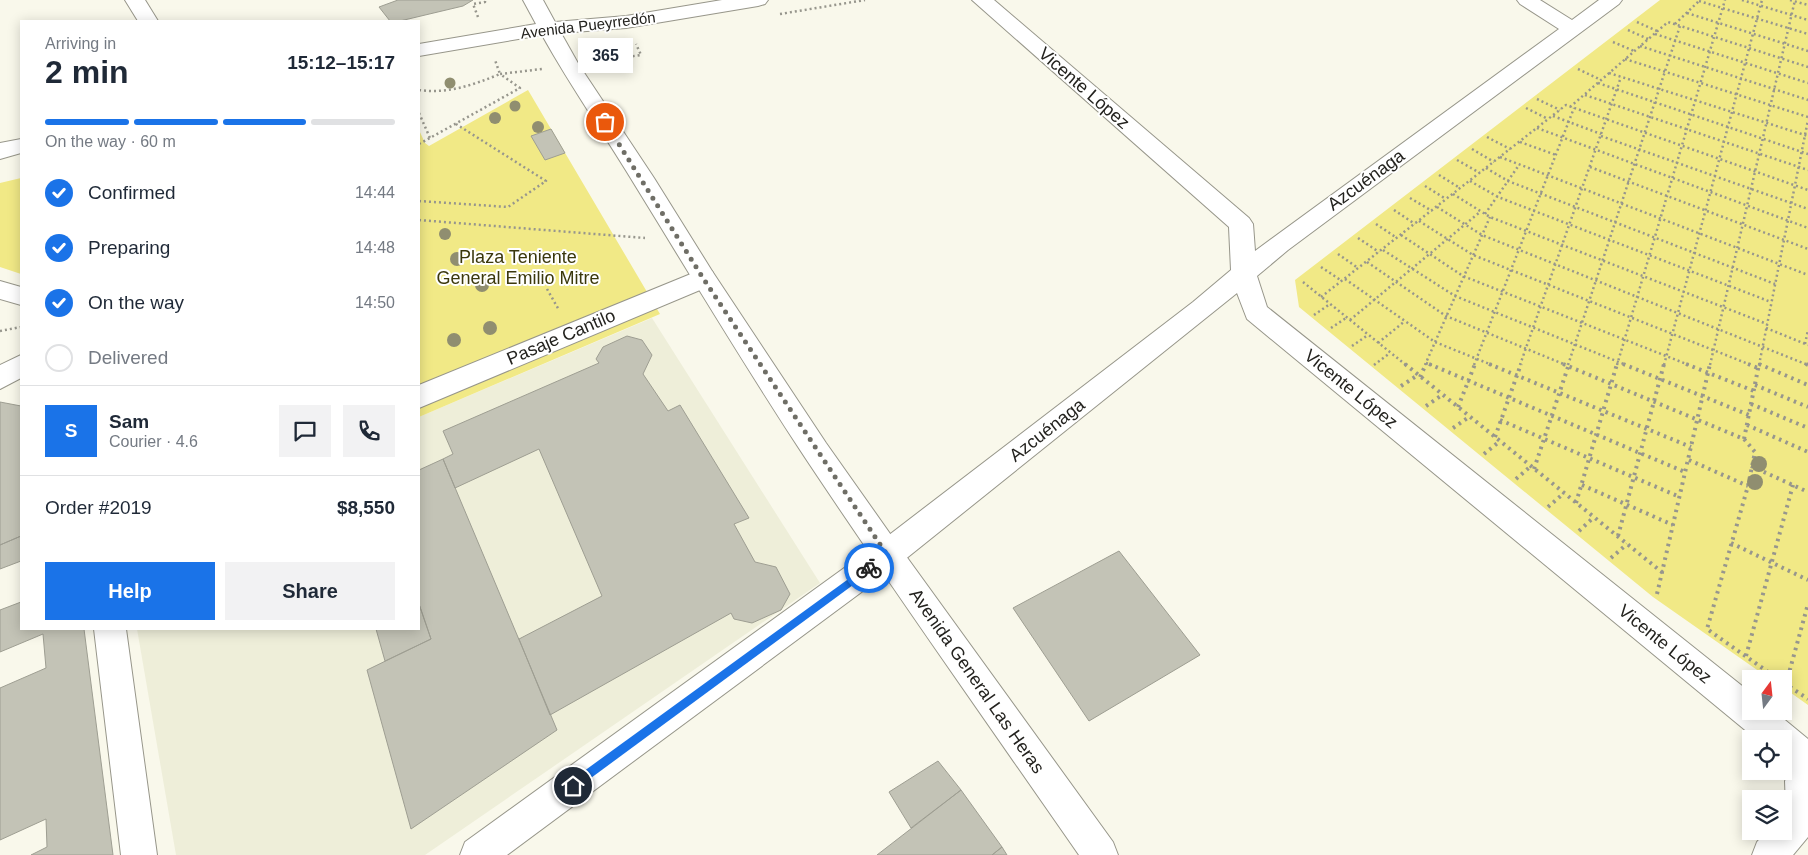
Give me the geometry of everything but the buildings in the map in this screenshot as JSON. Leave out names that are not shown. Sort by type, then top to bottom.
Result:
[{"type":"street","points":[[135,0],[147,20]]},
{"type":"street","name":"Avenida General Las Heras","points":[[533,0],[569,65],[703,278],[887,555],[1100,855]]},
{"type":"street","name":"Avenida Pueyrredón","points":[[420,50],[550,28],[626,22],[758,0]]},
{"type":"street","name":"Vicente López","points":[[982,0],[1241,224],[1244,275],[1256,312],[1771,730]]},
{"type":"street","points":[[1527,0],[1572,29]]},
{"type":"street","name":"Azcuénaga","points":[[478,855],[887,555],[1244,275],[1279,244],[1612,0]]},
{"type":"street","points":[[0,151],[20,146]]},
{"type":"street","name":"Pasaje Cantilo","points":[[420,397],[703,278]]},
{"type":"street","points":[[0,290],[20,296]]},
{"type":"street","points":[[0,378],[20,366]]},
{"type":"street","points":[[110,630],[139,855]]},
{"type":"street","name":"Vicente López","points":[[1792,747],[1808,760]]},
{"type":"street","points":[[1770,855],[1804,815],[1802,781],[1808,781]]},
{"type":"path","points":[[474,4],[485,2],[485,0]]},
{"type":"path","points":[[1576,503],[1725,0]]},
{"type":"path","points":[[1742,0],[1808,20]]},
{"type":"path","points":[[1618,536],[1762,0]]},
{"type":"path","points":[[1790,0],[1808,5]]},
{"type":"path","points":[[1675,24],[1699,1],[1808,34]]},
{"type":"path","points":[[1657,595],[1795,1]]},
{"type":"path","points":[[1687,13],[1808,51]]},
{"type":"path","points":[[1637,22],[1675,40],[1808,83]]},
{"type":"path","points":[[1458,407],[1535,212],[1569,122],[1572,107],[1584,95],[1668,22],[1808,67]]},
{"type":"path","points":[[1516,479],[1532,468],[1544,438],[1680,26]]},
{"type":"path","points":[[1628,30],[1648,39]]},
{"type":"path","points":[[1613,42],[1634,52]]},
{"type":"path","points":[[1640,46],[1808,100]]},
{"type":"path","points":[[1625,59],[1808,119],[1744,438]]},
{"type":"path","points":[[1578,69],[1601,80]]},
{"type":"path","points":[[1609,73],[1806,136]]},
{"type":"path","points":[[1495,437],[1621,76]]},
{"type":"path","points":[[1597,83],[1808,154]]},
{"type":"path","points":[[1584,95],[1808,170]]},
{"type":"path","points":[[1538,99],[1560,110]]},
{"type":"path","points":[[1321,297],[1566,105],[1808,190]]},
{"type":"path","points":[[1526,108],[1548,119]]},
{"type":"path","points":[[420,115],[430,138]]},
{"type":"path","points":[[1552,116],[1640,150],[1808,210]]},
{"type":"path","points":[[420,201],[508,207],[546,181],[456,124]]},
{"type":"path","points":[[1537,128],[1808,228]]},
{"type":"path","points":[[1487,137],[1510,149]]},
{"type":"path","points":[[1520,142],[1556,155]]},
{"type":"path","points":[[1472,150],[1494,162]]},
{"type":"path","points":[[1500,157],[1808,274]]},
{"type":"path","points":[[1458,160],[1480,173]]},
{"type":"path","points":[[1485,214],[1519,165]]},
{"type":"path","points":[[1590,167],[1808,249]]},
{"type":"path","points":[[1486,168],[1508,181],[1775,284]]},
{"type":"path","points":[[1439,175],[1460,188]]},
{"type":"path","points":[[1470,181],[1498,197],[1535,212],[1771,302]]},
{"type":"path","points":[[1425,186],[1446,199]]},
{"type":"path","points":[[1453,194],[1490,217],[1724,307],[1807,345],[1808,330]]},
{"type":"path","points":[[1410,198],[1432,211]]},
{"type":"path","points":[[1437,207],[1482,235],[1808,365]]},
{"type":"path","points":[[1394,210],[1415,224]]},
{"type":"path","points":[[1330,328],[1348,319],[1374,300],[1480,212]]},
{"type":"path","points":[[1402,386],[1419,376],[1426,363],[1490,217]]},
{"type":"path","points":[[420,220],[680,240]]},
{"type":"path","points":[[1419,221],[1473,255],[1672,334],[1808,385]]},
{"type":"path","points":[[1376,224],[1397,238]]},
{"type":"path","points":[[1401,235],[1464,276],[1754,391]]},
{"type":"path","points":[[1358,238],[1379,252]]},
{"type":"path","points":[[1383,250],[1455,296],[1749,415]]},
{"type":"path","points":[[1338,254],[1358,268]]},
{"type":"path","points":[[1367,262],[1446,316],[1744,438],[1755,452],[1748,486],[1707,629],[1765,670]]},
{"type":"path","points":[[1321,267],[1374,300],[1435,342],[1691,447]]},
{"type":"path","points":[[1303,282],[1662,573]]},
{"type":"path","points":[[1314,315],[1330,304]]},
{"type":"path","points":[[1378,343],[1405,321]]},
{"type":"path","points":[[0,331],[20,327]]},
{"type":"path","points":[[1352,346],[1368,335]]},
{"type":"path","points":[[1374,365],[1390,353]]},
{"type":"path","points":[[1426,363],[1686,472]]},
{"type":"path","points":[[1755,385],[1808,408]]},
{"type":"path","points":[[1426,406],[1442,395]]},
{"type":"path","points":[[1751,404],[1808,428]]},
{"type":"path","points":[[1453,428],[1469,417]]},
{"type":"path","points":[[1500,420],[1680,497]]},
{"type":"path","points":[[1746,425],[1808,452]]},
{"type":"path","points":[[1484,454],[1500,441]]},
{"type":"path","points":[[1689,460],[1748,486]]},
{"type":"path","points":[[1752,466],[1808,492]]},
{"type":"path","points":[[1582,485],[1673,525]]},
{"type":"path","points":[[1746,656],[1793,485]]},
{"type":"path","points":[[1548,506],[1564,493]]},
{"type":"path","points":[[1579,532],[1594,518]]},
{"type":"path","points":[[1731,543],[1808,580]]},
{"type":"path","points":[[1611,558],[1627,544]]},
{"type":"path","points":[[1789,670],[1808,604]]},
{"type":"path","points":[[1792,688],[1808,700]]},
{"type":"shaded area","points":[[652,318],[820,583],[425,855],[176,855],[137,630],[420,630],[420,417]]},
{"type":"green space","points":[[1660,0],[1808,0],[1808,705],[1792,694],[1792,670],[1757,670],[1653,597],[1299,307],[1295,280]]},
{"type":"green space","name":"Plaza Teniente General Emilio Mitre","points":[[528,90],[660,314],[420,417],[420,132],[425,143],[429,146]]},
{"type":"green space","points":[[20,178],[20,274],[0,267],[0,183]]},
{"type":"way so far","points":[[605,122],[646,184],[703,278],[816,451],[887,555],[869,568]]},
{"type":"place","name":"365","points":[[605,122]]},
{"type":"route","points":[[573,786],[869,568]]}]
